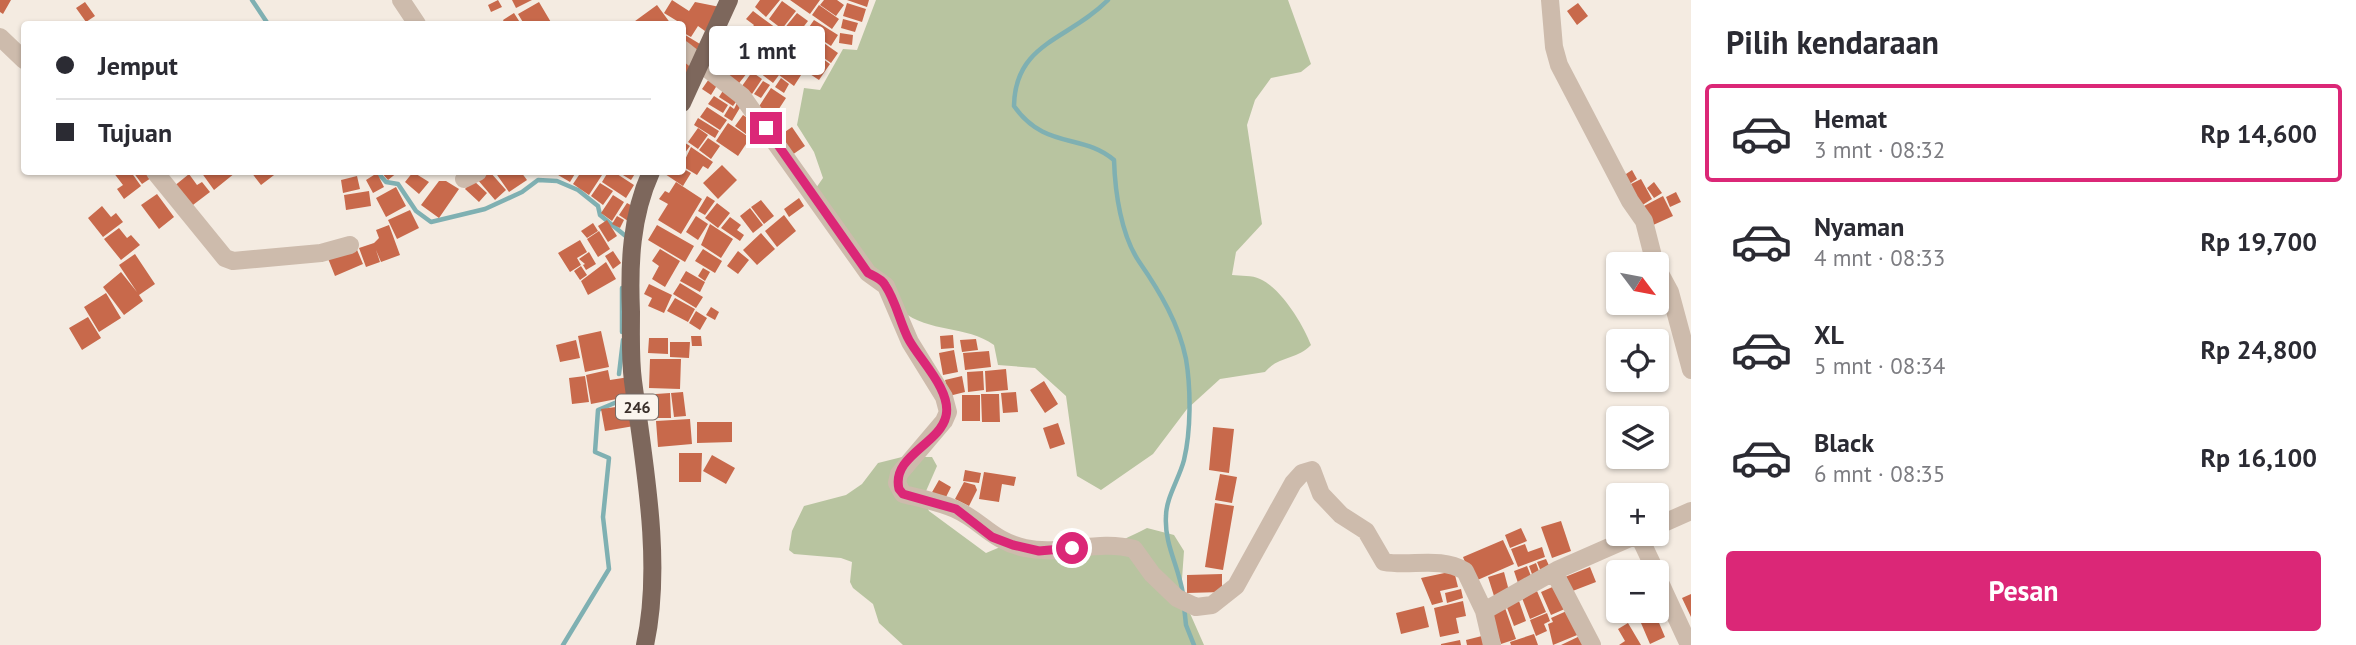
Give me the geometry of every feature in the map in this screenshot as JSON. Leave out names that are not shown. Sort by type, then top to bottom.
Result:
[{"type":"main road","points":[[686,95],[729,0]]},
{"type":"main road","name":"246","points":[[645,645],[652,614],[651,554],[633,379],[629,274],[632,240],[650,175]]},
{"type":"street","points":[[401,0],[415,21]]},
{"type":"street","points":[[1550,0],[1554,47],[1559,65],[1630,201],[1644,221],[1652,252]]},
{"type":"street","points":[[0,37],[21,57]]},
{"type":"street","points":[[686,52],[742,96],[868,273],[886,286],[910,342],[944,397],[948,412],[944,421],[899,474],[897,483],[903,494],[956,509],[992,537],[1027,549],[1039,551],[1092,545],[1134,550],[1168,591],[1196,607],[1212,605],[1236,586],[1293,483],[1302,472],[1312,470],[1321,494],[1341,515],[1366,531],[1384,562],[1437,562],[1461,568],[1472,582],[1484,611],[1492,645]]},
{"type":"street","points":[[157,175],[225,258],[233,261],[321,253],[350,245]]},
{"type":"street","points":[[1670,292],[1691,370]]},
{"type":"street","points":[[1669,521],[1691,511]]},
{"type":"street","points":[[1484,611],[1554,572],[1612,546]]},
{"type":"street","points":[[1554,572],[1592,645]]},
{"type":"street","points":[[1669,602],[1689,645]]},
{"type":"green space","points":[[876,0],[1288,0],[1311,64],[1301,72],[1271,78],[1255,100],[1247,125],[1262,224],[1236,252],[1232,275],[1257,278],[1276,290],[1297,317],[1311,345],[1306,350],[1276,363],[1265,372],[1220,379],[1187,409],[1153,454],[1101,490],[1077,476],[1066,396],[1035,368],[998,365],[994,345],[983,339],[924,323],[902,311],[816,188],[823,178],[814,152],[797,125],[804,88],[820,90],[843,49],[857,50]]},
{"type":"green space","points":[[902,457],[932,457],[937,466],[923,498],[929,511],[986,553],[1005,545],[1045,558],[1062,559],[1078,557],[1111,546],[1147,528],[1174,535],[1184,551],[1181,593],[1204,645],[903,645],[879,623],[873,604],[853,588],[850,582],[852,562],[841,558],[794,554],[789,550],[792,531],[804,506],[846,495],[862,484],[878,463]]},
{"type":"building","points":[[0,0],[11,0],[3,14],[0,12]]},
{"type":"building","points":[[498,0],[502,7],[491,12],[488,5]]},
{"type":"building","points":[[512,0],[532,0],[516,8]]},
{"type":"building","points":[[672,0],[689,11],[695,2],[720,7],[705,31],[698,26],[691,37],[686,34],[686,21],[677,21],[664,13]]},
{"type":"building","points":[[760,0],[780,0],[766,17],[755,7]]},
{"type":"building","points":[[790,0],[820,0],[810,14]]},
{"type":"building","points":[[824,0],[837,0],[844,5],[836,16],[820,5]]},
{"type":"building","points":[[847,0],[869,0],[867,7]]},
{"type":"building","points":[[782,1],[796,11],[782,29],[769,19]]},
{"type":"building","points":[[85,2],[95,16],[85,21],[76,8]]},
{"type":"building","points":[[539,2],[550,21],[522,21],[518,14]]},
{"type":"building","points":[[847,3],[866,9],[862,22],[843,16]]},
{"type":"building","points":[[1578,3],[1588,16],[1577,25],[1567,11]]},
{"type":"building","points":[[657,5],[669,21],[635,21]]},
{"type":"building","points":[[819,5],[839,19],[832,29],[812,15]]},
{"type":"building","points":[[753,11],[776,28],[763,46],[747,34],[754,25],[746,19]]},
{"type":"building","points":[[514,13],[519,21],[504,21]]},
{"type":"building","points":[[797,13],[808,21],[794,39],[783,30]]},
{"type":"building","points":[[843,19],[858,23],[855,32],[841,28]]},
{"type":"building","points":[[814,20],[838,35],[831,46],[807,30]]},
{"type":"building","points":[[804,29],[838,53],[831,63],[797,39]]},
{"type":"building","points":[[776,32],[784,38],[775,50],[767,44]]},
{"type":"building","points":[[743,33],[761,47],[749,63],[731,49]]},
{"type":"building","points":[[840,33],[853,35],[852,45],[839,43]]},
{"type":"building","points":[[686,35],[700,44],[694,54],[686,49]]},
{"type":"building","points":[[796,40],[830,64],[819,80],[784,57]]},
{"type":"building","points":[[760,53],[771,61],[777,53],[803,72],[794,86],[779,75],[773,83],[751,66]]},
{"type":"building","points":[[733,55],[751,68],[736,87],[723,77],[728,70],[724,67]]},
{"type":"building","points":[[686,60],[695,60],[686,75]]},
{"type":"building","points":[[752,72],[762,79],[752,94],[742,86]]},
{"type":"building","points":[[711,76],[719,82],[711,95],[702,89]]},
{"type":"building","points":[[781,78],[789,84],[784,93],[775,87]]},
{"type":"building","points":[[763,81],[770,85],[761,98],[754,94]]},
{"type":"building","points":[[771,88],[786,98],[773,118],[758,108]]},
{"type":"building","points":[[724,89],[739,98],[733,106],[719,97]]},
{"type":"building","points":[[714,96],[728,105],[723,113],[708,104]]},
{"type":"building","points":[[737,103],[741,106],[732,121],[724,116],[730,106],[734,109]]},
{"type":"building","points":[[707,107],[727,120],[720,130],[700,117]]},
{"type":"building","points":[[743,115],[762,128],[754,140],[735,126]]},
{"type":"building","points":[[698,118],[719,131],[715,138],[694,125]]},
{"type":"building","points":[[728,123],[750,138],[738,156],[716,141]]},
{"type":"building","points":[[792,127],[805,146],[792,155],[779,136]]},
{"type":"building","points":[[698,128],[708,135],[698,149],[688,142]]},
{"type":"building","points":[[708,138],[720,146],[711,159],[699,150]]},
{"type":"building","points":[[691,147],[713,162],[708,169],[703,166],[697,175],[686,168],[686,158]]},
{"type":"building","points":[[722,165],[737,180],[718,199],[703,183]]},
{"type":"building","points":[[686,170],[691,173],[683,186],[666,175],[686,175]]},
{"type":"building","points":[[1632,170],[1637,179],[1628,185],[1623,176]]},
{"type":"building","points":[[115,175],[133,175],[141,186],[124,199],[117,189],[123,185]]},
{"type":"building","points":[[135,175],[154,176],[142,184]]},
{"type":"building","points":[[190,175],[197,185],[202,182],[210,192],[189,208],[173,187]]},
{"type":"building","points":[[203,175],[233,175],[214,190]]},
{"type":"building","points":[[253,175],[274,175],[261,185]]},
{"type":"building","points":[[378,175],[384,187],[373,193],[366,180]]},
{"type":"building","points":[[411,175],[418,175],[429,182],[419,194],[405,182]]},
{"type":"building","points":[[482,175],[493,175],[506,190],[495,200],[477,179]]},
{"type":"building","points":[[497,175],[523,175],[527,180],[509,192]]},
{"type":"building","points":[[558,175],[574,175],[570,182]]},
{"type":"building","points":[[579,175],[602,175],[589,195],[573,184]]},
{"type":"building","points":[[606,175],[619,175],[634,185],[626,198],[602,182]]},
{"type":"building","points":[[357,176],[360,189],[343,193],[341,180]]},
{"type":"building","points":[[1641,179],[1652,199],[1641,206],[1629,185]]},
{"type":"building","points":[[473,180],[487,193],[479,202],[465,189]]},
{"type":"building","points":[[439,181],[446,181],[459,189],[439,218],[421,205]]},
{"type":"building","points":[[676,182],[702,199],[681,234],[658,220],[668,204],[659,199],[665,191],[669,193]]},
{"type":"building","points":[[1654,182],[1662,193],[1654,198],[1647,188]]},
{"type":"building","points":[[600,183],[613,191],[603,205],[591,196]]},
{"type":"building","points":[[396,187],[406,206],[386,217],[376,198]]},
{"type":"building","points":[[369,191],[371,206],[346,210],[344,195]]},
{"type":"building","points":[[1676,192],[1681,202],[1670,207],[1666,197]]},
{"type":"building","points":[[157,194],[174,217],[159,229],[141,205]]},
{"type":"building","points":[[613,195],[624,202],[612,221],[601,213]]},
{"type":"building","points":[[707,196],[715,201],[705,215],[698,211]]},
{"type":"building","points":[[1663,196],[1673,216],[1651,226],[1642,207]]},
{"type":"building","points":[[799,198],[804,206],[789,217],[784,209]]},
{"type":"building","points":[[761,200],[774,216],[764,224],[751,207]]},
{"type":"building","points":[[627,203],[636,208],[631,223],[619,215]]},
{"type":"building","points":[[717,203],[730,213],[718,228],[705,218]]},
{"type":"building","points":[[102,206],[111,217],[116,213],[123,222],[103,237],[88,218]]},
{"type":"building","points":[[750,208],[763,225],[753,233],[740,216]]},
{"type":"building","points":[[410,210],[419,228],[397,239],[388,220]]},
{"type":"building","points":[[784,215],[796,231],[777,247],[765,231]]},
{"type":"building","points":[[617,216],[624,220],[620,228],[612,224]]},
{"type":"building","points":[[696,216],[708,224],[698,240],[686,232]]},
{"type":"building","points":[[730,217],[741,225],[737,230],[744,235],[740,241],[721,228]]},
{"type":"building","points":[[607,220],[617,236],[608,242],[598,226]]},
{"type":"building","points":[[593,223],[598,231],[587,238],[581,231]]},
{"type":"building","points":[[710,224],[733,239],[721,258],[701,245]]},
{"type":"building","points":[[389,225],[400,255],[381,262],[376,250],[380,262],[366,267],[359,248],[374,243],[379,238],[376,230]]},
{"type":"building","points":[[657,225],[694,246],[685,262],[648,240]]},
{"type":"building","points":[[119,228],[127,238],[131,235],[140,245],[121,260],[104,239]]},
{"type":"building","points":[[599,231],[610,249],[598,257],[587,239]]},
{"type":"building","points":[[761,233],[775,249],[757,265],[743,250]]},
{"type":"building","points":[[580,240],[587,252],[577,258],[581,265],[570,272],[558,253]]},
{"type":"building","points":[[355,245],[363,264],[335,276],[327,256]]},
{"type":"building","points":[[660,249],[680,261],[665,287],[652,279],[659,266],[652,261]]},
{"type":"building","points":[[703,249],[722,261],[715,273],[695,261]]},
{"type":"building","points":[[613,251],[621,263],[613,269],[605,256]]},
{"type":"building","points":[[738,251],[749,260],[738,274],[727,266]]},
{"type":"building","points":[[589,252],[596,264],[586,270],[583,265],[585,264],[579,259]]},
{"type":"building","points":[[135,254],[155,284],[139,295],[143,301],[124,315],[103,287],[121,272],[137,292],[119,265]]},
{"type":"building","points":[[606,262],[616,279],[588,295],[581,281]]},
{"type":"building","points":[[581,266],[587,275],[580,280],[574,271]]},
{"type":"building","points":[[703,268],[710,272],[705,281],[698,276]]},
{"type":"building","points":[[686,271],[705,282],[700,292],[680,281]]},
{"type":"building","points":[[680,283],[703,297],[696,308],[673,294]]},
{"type":"building","points":[[649,284],[672,295],[664,313],[648,306],[652,298],[644,294]]},
{"type":"building","points":[[106,293],[121,318],[99,332],[84,307]]},
{"type":"building","points":[[675,298],[695,309],[688,322],[667,311]]},
{"type":"building","points":[[711,307],[719,312],[715,320],[706,315]]},
{"type":"building","points":[[696,311],[707,318],[700,330],[689,323]]},
{"type":"building","points":[[88,317],[101,338],[82,350],[69,328]]},
{"type":"building","points":[[601,331],[609,367],[585,372],[578,336]]},
{"type":"building","points":[[953,335],[954,348],[941,349],[940,336]]},
{"type":"building","points":[[691,336],[701,336],[702,346],[692,346]]},
{"type":"building","points":[[649,338],[668,338],[668,354],[648,353]]},
{"type":"building","points":[[976,339],[978,350],[962,352],[960,340]]},
{"type":"building","points":[[576,340],[580,358],[560,362],[556,345]]},
{"type":"building","points":[[670,342],[690,342],[689,358],[670,357]]},
{"type":"building","points":[[954,350],[958,372],[943,375],[939,353]]},
{"type":"building","points":[[989,351],[991,367],[965,370],[963,353]]},
{"type":"building","points":[[650,359],[681,359],[680,389],[649,388]]},
{"type":"building","points":[[1006,369],[1008,390],[986,392],[985,371]]},
{"type":"building","points":[[608,370],[610,380],[629,377],[632,396],[591,404],[586,375]]},
{"type":"building","points":[[983,371],[984,390],[968,392],[967,372]]},
{"type":"building","points":[[585,376],[589,402],[572,404],[569,378]]},
{"type":"building","points":[[962,376],[965,392],[949,396],[945,380]]},
{"type":"building","points":[[1044,381],[1058,404],[1045,413],[1030,390]]},
{"type":"building","points":[[683,392],[686,416],[674,417],[671,393]]},
{"type":"building","points":[[1016,392],[1018,412],[1003,413],[1001,393]]},
{"type":"building","points":[[670,393],[671,418],[657,418],[656,394]]},
{"type":"building","points":[[981,394],[999,394],[1000,422],[982,422]]},
{"type":"building","points":[[962,395],[980,395],[980,421],[962,421]]},
{"type":"building","points":[[631,405],[634,426],[605,431],[601,409]]},
{"type":"building","points":[[690,419],[692,444],[658,447],[656,421]]},
{"type":"building","points":[[697,422],[732,422],[732,442],[697,443]]},
{"type":"building","points":[[1058,423],[1065,444],[1050,449],[1043,428]]},
{"type":"building","points":[[1213,427],[1234,429],[1229,473],[1209,470]]},
{"type":"building","points":[[679,453],[702,453],[701,482],[679,482]]},
{"type":"building","points":[[712,455],[735,468],[726,484],[703,471]]},
{"type":"building","points":[[965,470],[981,473],[979,483],[963,481]]},
{"type":"building","points":[[984,472],[1016,477],[1014,486],[1002,484],[999,502],[979,499]]},
{"type":"building","points":[[1220,474],[1237,477],[1232,503],[1215,500]]},
{"type":"building","points":[[939,480],[951,487],[944,501],[931,494]]},
{"type":"building","points":[[964,482],[975,485],[977,490],[969,506],[955,499]]},
{"type":"building","points":[[1215,503],[1234,506],[1223,570],[1205,567]]},
{"type":"building","points":[[1561,521],[1571,551],[1552,558],[1541,527]]},
{"type":"building","points":[[1521,528],[1527,541],[1510,548],[1505,535]]},
{"type":"building","points":[[1503,540],[1514,564],[1473,582],[1463,557]]},
{"type":"building","points":[[1525,544],[1528,552],[1542,547],[1545,557],[1518,567],[1511,549]]},
{"type":"building","points":[[1546,559],[1551,570],[1542,574],[1537,562]]},
{"type":"building","points":[[1536,563],[1540,574],[1533,577],[1529,566]]},
{"type":"building","points":[[1527,566],[1533,581],[1519,586],[1514,571]]},
{"type":"building","points":[[1590,567],[1596,582],[1570,592],[1565,577]]},
{"type":"building","points":[[1454,571],[1458,587],[1440,591],[1443,602],[1432,605],[1421,578]]},
{"type":"building","points":[[1504,572],[1509,591],[1494,596],[1488,577]]},
{"type":"building","points":[[1222,574],[1222,592],[1187,593],[1187,575]]},
{"type":"building","points":[[1557,585],[1567,608],[1551,615],[1541,592]]},
{"type":"building","points":[[1461,589],[1463,598],[1447,603],[1445,593]]},
{"type":"building","points":[[1537,591],[1546,612],[1530,619],[1522,598]]},
{"type":"building","points":[[1691,594],[1691,617],[1682,598]]},
{"type":"building","points":[[1463,601],[1466,616],[1456,618],[1459,633],[1440,637],[1434,608]]},
{"type":"building","points":[[1519,601],[1526,621],[1514,626],[1506,605]]},
{"type":"building","points":[[1504,605],[1516,639],[1501,644],[1489,610]]},
{"type":"building","points":[[1424,606],[1429,627],[1401,634],[1396,613]]},
{"type":"building","points":[[1571,609],[1582,633],[1553,645],[1548,624],[1553,622],[1551,618]]},
{"type":"building","points":[[1547,613],[1550,621],[1544,624],[1547,631],[1536,636],[1530,620]]},
{"type":"building","points":[[1628,623],[1641,645],[1619,645],[1625,641],[1618,629]]},
{"type":"building","points":[[1641,623],[1659,623],[1665,637],[1650,644]]},
{"type":"building","points":[[1534,634],[1538,645],[1511,645],[1510,642]]},
{"type":"building","points":[[1584,634],[1588,645],[1561,645]]},
{"type":"building","points":[[1482,636],[1484,645],[1467,645],[1466,640]]},
{"type":"building","points":[[1460,640],[1461,645],[1441,645],[1441,644]]},
{"type":"waterway","points":[[252,0],[266,21]]},
{"type":"waterway","points":[[1108,0],[1034,55],[1024,68],[1017,85],[1014,106],[1038,129],[1090,146],[1114,160],[1118,200],[1128,240],[1179,333],[1188,371],[1189,423],[1184,460],[1170,495],[1166,526],[1183,594]]},
{"type":"waterway","points":[[380,175],[386,182],[398,184],[416,211],[431,222],[485,209],[522,192],[538,180],[557,181],[578,190],[598,206],[600,215],[628,238]]},
{"type":"waterway","points":[[622,288],[622,332]]},
{"type":"waterway","points":[[619,374],[623,340]]},
{"type":"waterway","points":[[563,645],[609,569],[603,517],[609,458],[595,452],[598,410],[617,402]]},
{"type":"waterway","points":[[1184,606],[1186,625],[1194,645]]},
{"type":"route","points":[[766,128],[868,273],[886,286],[910,342],[944,397],[948,412],[944,421],[907,461],[899,474],[899,489],[903,494],[956,509],[992,537],[1013,545],[1039,551],[1072,548]]}]
